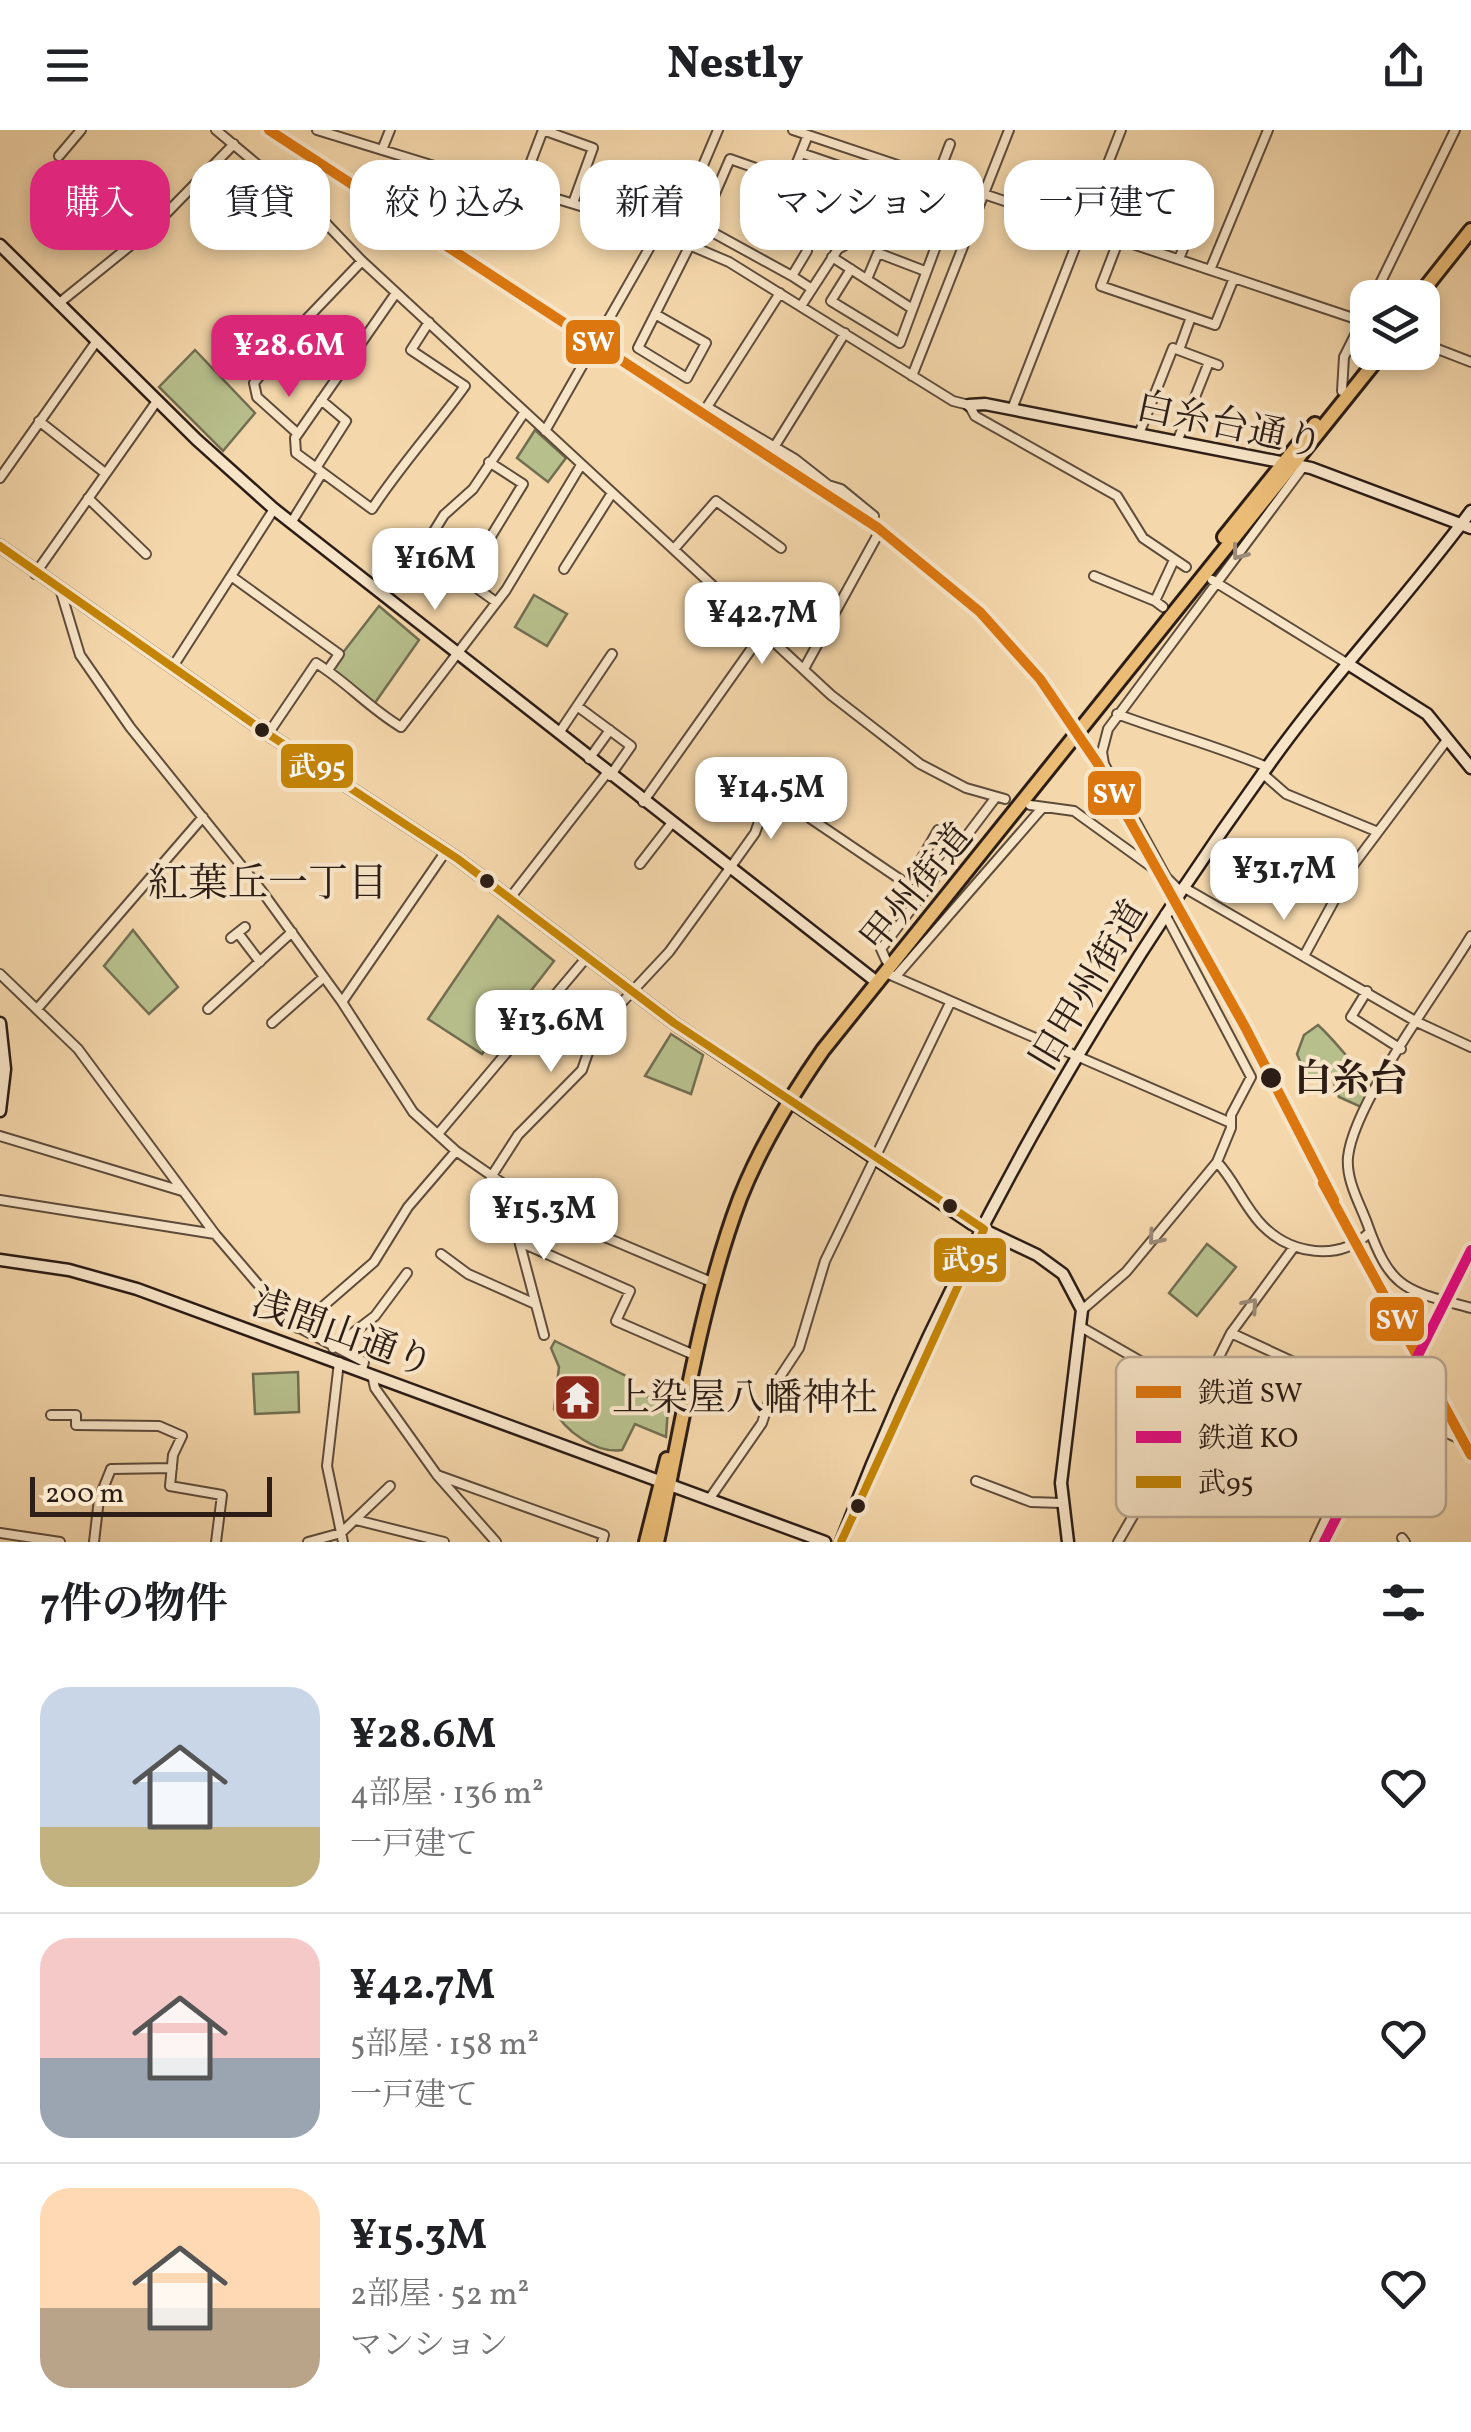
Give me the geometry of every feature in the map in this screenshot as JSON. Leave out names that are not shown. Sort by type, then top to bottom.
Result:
[{"type":"highway","points":[[1431,280],[1471,230]]},
{"type":"highway","points":[[1440,281],[1471,242]]},
{"type":"highway","name":"甲州街道","points":[[1293,466],[1341,385],[1356,370]]},
{"type":"highway","name":"甲州街道","points":[[657,1542],[666,1480],[709,1281],[735,1192],[785,1098],[1079,724],[1369,370]]},
{"type":"highway","name":"甲州街道","points":[[646,1542],[666,1480],[725,1245],[741,1195],[785,1098]]},
{"type":"street","points":[[59,156],[81,130]]},
{"type":"street","points":[[216,130],[319,216],[524,413],[805,667],[831,695],[920,764],[966,788],[1000,798],[881,950],[884,973]]},
{"type":"street","points":[[317,130],[415,160]]},
{"type":"street","points":[[382,150],[390,130]]},
{"type":"street","points":[[532,160],[543,130],[594,148],[573,203]]},
{"type":"street","points":[[705,160],[718,130]]},
{"type":"street","points":[[793,130],[883,160]]},
{"type":"street","points":[[1004,201],[984,194],[1009,130]]},
{"type":"street","points":[[1109,160],[1121,130]]},
{"type":"street","points":[[1210,270],[1268,130]]},
{"type":"street","points":[[1382,280],[1454,130]]},
{"type":"street","points":[[798,160],[808,135]]},
{"type":"street","points":[[58,304],[152,228],[234,144]]},
{"type":"street","points":[[944,160],[950,144]]},
{"type":"street","points":[[800,154],[819,160]]},
{"type":"street","points":[[740,163],[730,159],[702,226],[740,247]]},
{"type":"street","points":[[560,199],[580,205]]},
{"type":"street","points":[[0,245],[157,401],[274,509],[457,657],[730,868],[884,973],[1231,1123]]},
{"type":"street","points":[[545,431],[648,250]]},
{"type":"street","points":[[655,314],[706,343],[686,378],[638,348],[655,314],[687,250]]},
{"type":"street","points":[[699,250],[780,293],[952,401],[969,405],[975,416],[1117,496],[1142,538],[1186,567]]},
{"type":"street","points":[[745,250],[812,289]]},
{"type":"street","points":[[792,276],[806,250]]},
{"type":"street","points":[[801,306],[832,257],[842,250]]},
{"type":"street","points":[[851,269],[831,301],[900,344],[934,250]]},
{"type":"street","points":[[912,376],[962,250]]},
{"type":"street","points":[[1012,409],[1075,250]]},
{"type":"street","points":[[1115,250],[1101,286],[1214,325],[1234,278]]},
{"type":"street","points":[[1152,250],[1350,317]]},
{"type":"street","points":[[1179,259],[1183,250]]},
{"type":"street","points":[[867,279],[878,253],[925,271]]},
{"type":"street","points":[[832,257],[912,308]]},
{"type":"street","points":[[297,433],[258,397],[254,383],[297,329],[362,261]]},
{"type":"street","points":[[396,293],[297,433],[296,453],[372,509],[404,459],[420,448],[464,386],[411,350],[429,322]]},
{"type":"street","points":[[780,293],[707,407],[795,459],[874,516]]},
{"type":"street","points":[[1180,350],[1191,317]]},
{"type":"street","points":[[773,449],[845,333]]},
{"type":"street","points":[[0,478],[96,342]]},
{"type":"street","points":[[1341,385],[1344,356],[1350,346]]},
{"type":"street","points":[[1138,434],[1173,348],[1214,363],[1176,442]]},
{"type":"street","points":[[1440,350],[1471,362]]},
{"type":"street","points":[[451,377],[464,356]]},
{"type":"street","points":[[291,523],[346,420],[321,400]]},
{"type":"street","points":[[35,574],[157,401]]},
{"type":"street","name":"白糸台通り","points":[[969,405],[1012,409],[1293,466],[1467,526]]},
{"type":"street","points":[[496,602],[423,548],[444,515],[474,489],[524,413]]},
{"type":"street","points":[[40,421],[106,473]]},
{"type":"street","points":[[465,579],[523,484],[489,462]]},
{"type":"street","points":[[268,734],[316,662],[354,690],[367,706],[401,728],[496,602],[581,465]]},
{"type":"street","points":[[1166,877],[1104,764],[1102,752],[1117,714],[1293,466]]},
{"type":"street","points":[[564,568],[612,492]]},
{"type":"street","points":[[88,498],[146,554]]},
{"type":"street","points":[[674,548],[716,501],[781,548]]},
{"type":"street","points":[[172,668],[274,509]]},
{"type":"street","name":"旧甲州街道","points":[[841,1542],[937,1324],[1076,1056],[1165,914],[1264,770],[1348,664],[1467,526],[1471,511]]},
{"type":"street","points":[[805,667],[877,536]]},
{"type":"street","points":[[0,546],[268,734],[446,851],[632,992],[785,1098],[984,1228],[1064,1274],[1082,1310],[1067,1415],[1060,1503],[1068,1542]]},
{"type":"street","points":[[1094,576],[1159,604],[1174,560]]},
{"type":"street","points":[[230,576],[339,654],[328,670]]},
{"type":"street","points":[[1214,582],[1427,714],[1471,768]]},
{"type":"street","points":[[61,592],[80,655],[130,727],[292,932],[342,1002],[391,1082],[438,1134],[541,1210],[709,1281]]},
{"type":"street","points":[[643,802],[764,632]]},
{"type":"street","points":[[558,734],[612,654]]},
{"type":"street","points":[[510,898],[631,746],[577,706]]},
{"type":"street","points":[[1117,714],[1264,770],[1286,794],[1378,832]]},
{"type":"street","points":[[589,759],[610,730]]},
{"type":"street","points":[[1304,956],[1329,905],[1447,740]]},
{"type":"street","points":[[491,1176],[518,1135],[582,1070],[590,1047],[669,952],[730,868],[755,833],[770,791],[907,884],[938,830],[962,843]]},
{"type":"street","points":[[1030,805],[1074,811],[1182,889],[1417,1022],[1471,1047]]},
{"type":"street","points":[[884,973],[1043,807]]},
{"type":"street","points":[[37,1009],[204,817]]},
{"type":"street","points":[[640,864],[671,824]]},
{"type":"street","points":[[342,1002],[446,851]]},
{"type":"street","points":[[1082,1310],[1126,1272],[1217,1162],[1251,1078],[1222,1029],[1215,1005],[1186,946],[1165,914]]},
{"type":"street","points":[[208,1009],[292,932]]},
{"type":"street","points":[[238,933],[260,962]]},
{"type":"street","points":[[1471,936],[1401,1048],[1354,1133],[1348,1158],[1349,1175],[1369,1234],[1390,1276],[1400,1285],[1471,1308]]},
{"type":"street","points":[[438,1134],[587,957]]},
{"type":"street","points":[[0,974],[120,1100],[215,1234],[298,1328],[364,1362],[374,1388],[437,1475],[496,1542]]},
{"type":"street","points":[[272,1023],[324,977]]},
{"type":"street","points":[[1367,991],[1351,1018],[1401,1048]]},
{"type":"street","points":[[710,1498],[762,1422],[774,1386],[799,1348],[825,1262],[950,1003]]},
{"type":"street","points":[[0,1023],[5,1069],[0,1111]]},
{"type":"street","points":[[0,1136],[185,1192]]},
{"type":"street","points":[[298,1328],[374,1262],[408,1207],[456,1151]]},
{"type":"street","points":[[1217,1162],[1262,1225],[1294,1247],[1340,1250],[1369,1234]]},
{"type":"street","points":[[510,1190],[508,1199],[544,1335]]},
{"type":"street","points":[[0,1200],[215,1234]]},
{"type":"street","points":[[520,1242],[630,1291],[616,1321],[692,1354]]},
{"type":"street","points":[[1219,1357],[1231,1333],[1294,1247]]},
{"type":"street","points":[[441,1254],[468,1274],[533,1302]]},
{"type":"street","name":"浅間山通り","points":[[0,1260],[80,1273],[138,1289],[666,1480],[825,1542]]},
{"type":"street","points":[[333,1348],[376,1316],[407,1273]]},
{"type":"street","points":[[1081,1327],[1133,1357]]},
{"type":"street","points":[[1231,1333],[1284,1357]]},
{"type":"street","points":[[339,1362],[327,1466],[342,1538]]},
{"type":"street","points":[[51,1415],[76,1415],[76,1425],[159,1426],[182,1436],[170,1486],[222,1495],[216,1542]]},
{"type":"street","points":[[1446,1432],[1471,1444]]},
{"type":"street","points":[[94,1542],[99,1499],[111,1469],[172,1468]]},
{"type":"street","points":[[437,1475],[604,1535],[602,1542]]},
{"type":"street","points":[[976,1481],[1031,1502],[1060,1503]]},
{"type":"street","points":[[308,1542],[342,1538],[390,1486]]},
{"type":"street","points":[[1118,1542],[1132,1517]]},
{"type":"street","points":[[1315,1542],[1327,1517]]},
{"type":"street","points":[[356,1520],[444,1542]]},
{"type":"street","points":[[0,1532],[60,1542]]},
{"type":"green space","points":[[195,350],[255,413],[223,451],[159,387]]},
{"type":"green space","points":[[535,430],[566,458],[548,482],[517,458]]},
{"type":"green space","points":[[534,595],[567,614],[547,646],[515,627]]},
{"type":"green space","points":[[379,606],[419,640],[372,707],[331,668]]},
{"type":"green space","points":[[498,916],[554,961],[482,1054],[428,1019]]},
{"type":"green space","points":[[133,930],[178,987],[149,1014],[104,966]]},
{"type":"green space","points":[[1318,1025],[1376,1082],[1361,1107],[1339,1097],[1331,1075],[1308,1081],[1297,1054],[1304,1035]]},
{"type":"green space","points":[[671,1034],[703,1055],[691,1094],[645,1076]]},
{"type":"green space","points":[[1207,1244],[1236,1267],[1197,1316],[1169,1293]]},
{"type":"green space","points":[[555,1341],[626,1376],[631,1387],[668,1408],[666,1437],[635,1424],[622,1450],[612,1450],[592,1445],[573,1433],[554,1409],[559,1367],[551,1348]]},
{"type":"green space","points":[[298,1372],[299,1412],[255,1414],[253,1374]]},
{"type":"tunnel","points":[[1163,607],[1179,619]]},
{"type":"rail line","name":"SW","points":[[269,130],[878,528],[980,612],[1040,679],[1098,764],[1245,1027],[1334,1200]]},
{"type":"rail line","name":"SW","points":[[1323,1183],[1418,1357]]},
{"type":"rail line","name":"KO","points":[[1417,1357],[1471,1250]]},
{"type":"rail line","name":"SW","points":[[1446,1409],[1471,1455]]},
{"type":"rail line","name":"KO","points":[[1324,1542],[1337,1517]]},
{"type":"transit line","name":"武95","points":[[0,546],[268,734],[458,859],[674,1023],[984,1229],[841,1542]]},
{"type":"place","name":"白糸台","points":[[1271,1078]]},
{"type":"place","name":"上染屋八幡神社","points":[[577,1397]]},
{"type":"district","name":"紅葉丘一丁目","points":[[268,882]]}]
